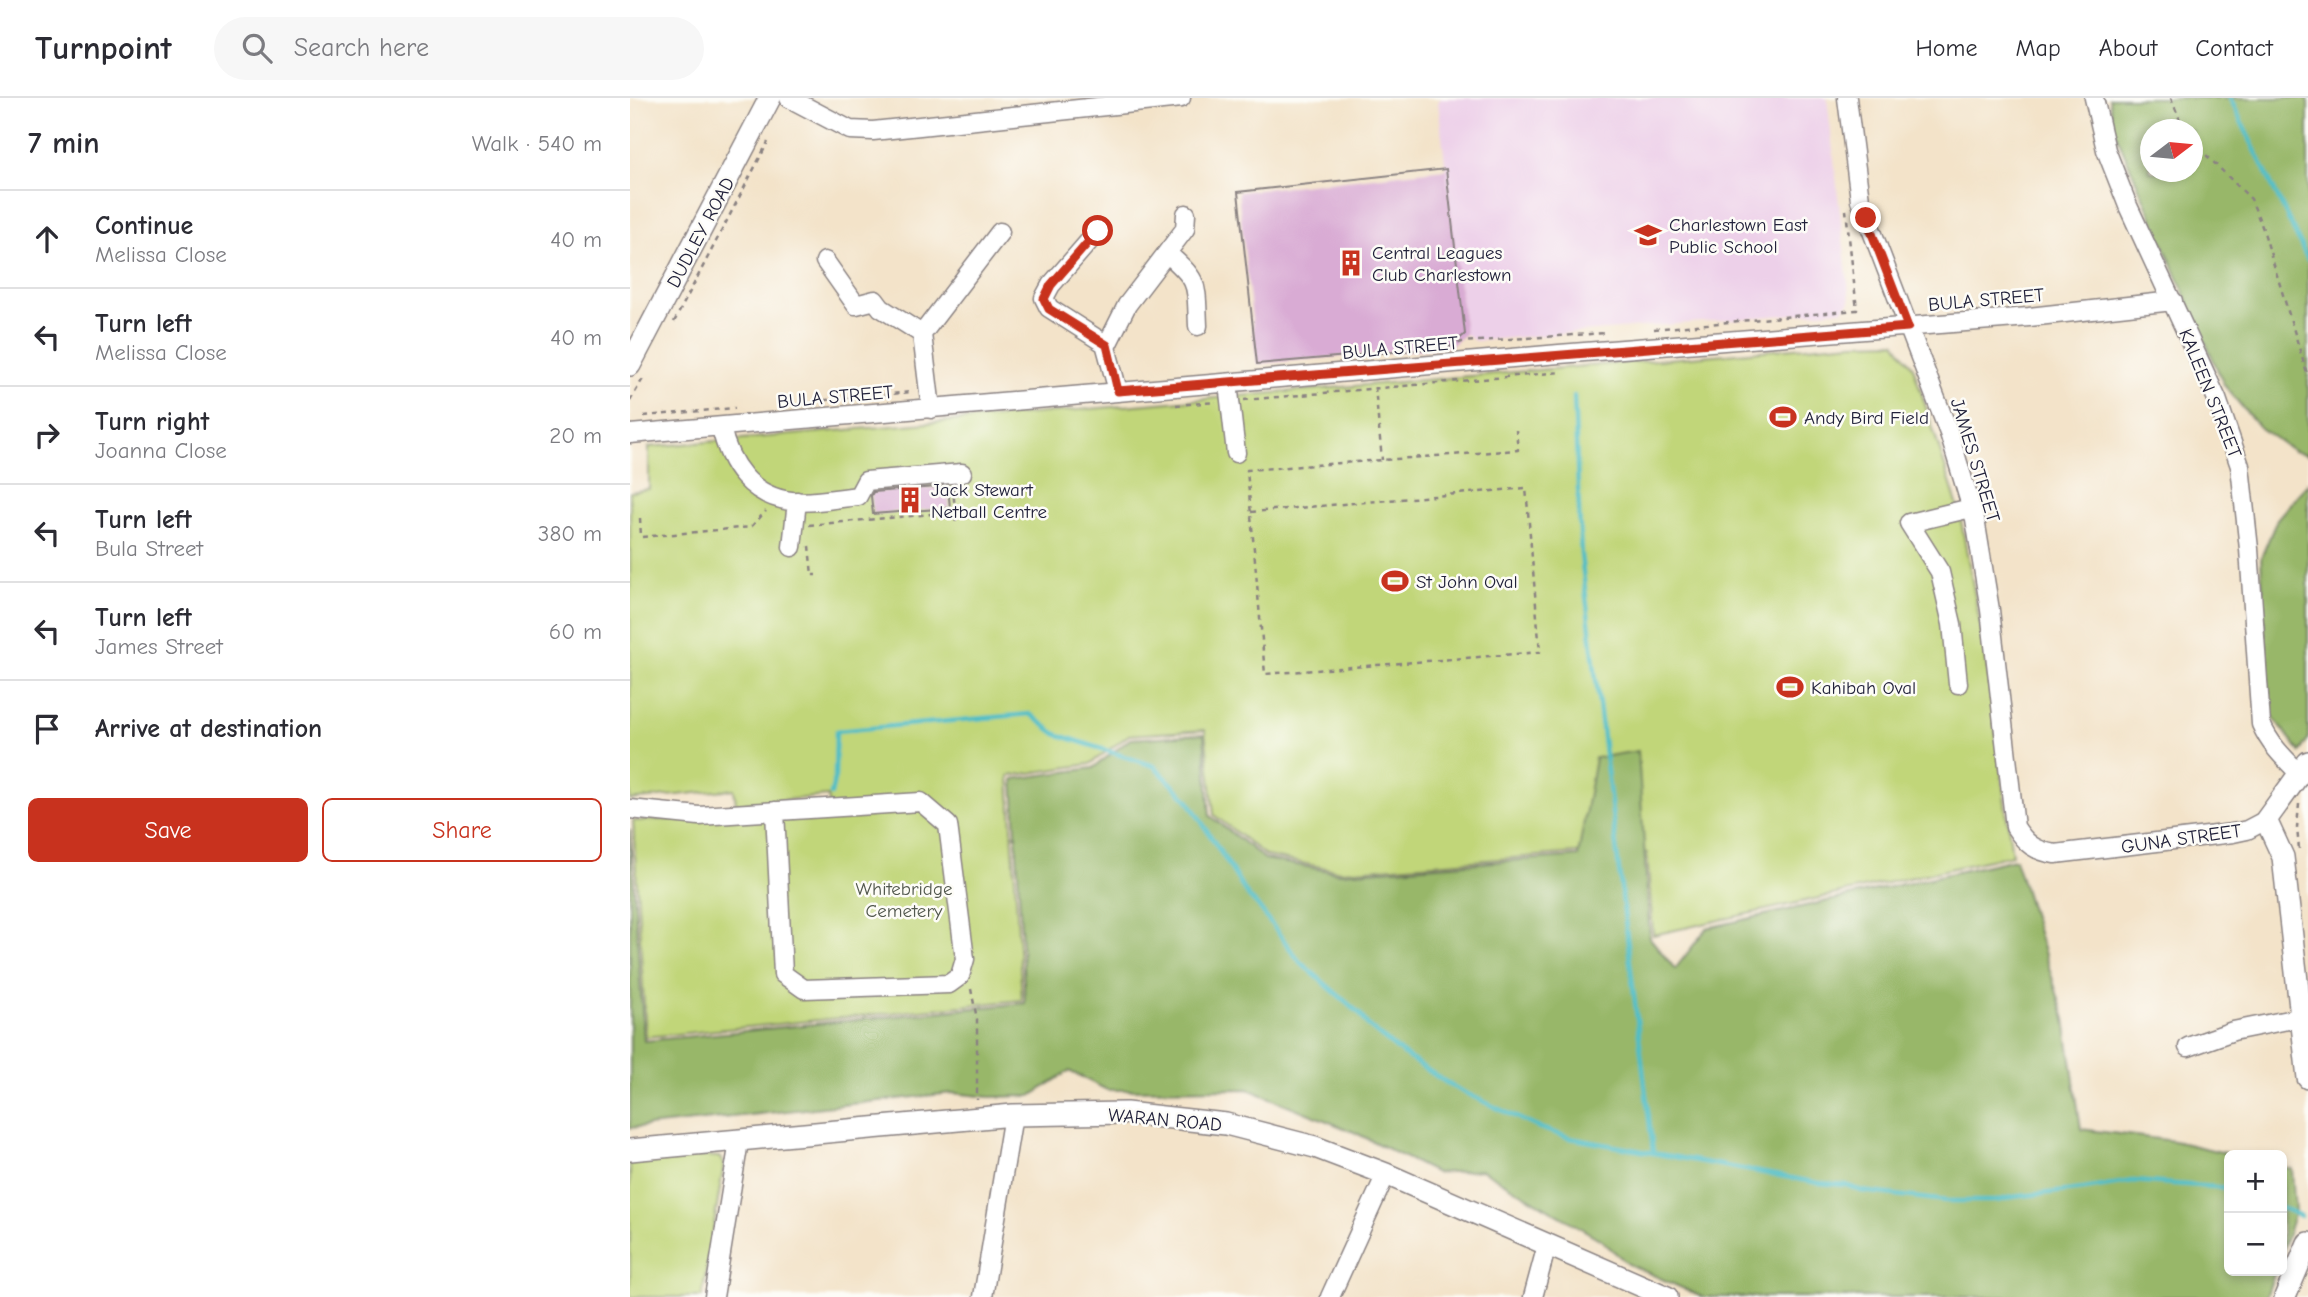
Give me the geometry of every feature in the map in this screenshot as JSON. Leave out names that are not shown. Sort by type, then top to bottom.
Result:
[{"type":"main road","name":"DUDLEY ROAD","points":[[639,367],[770,98]]},
{"type":"main road","name":"GUNA STREET","points":[[2266,820],[2304,768]]},
{"type":"main road","points":[[2266,820],[2283,858],[2308,1078]]},
{"type":"main road","name":"WARAN ROAD","points":[[630,1150],[1013,1115],[1126,1112],[1226,1124],[1315,1147],[1386,1174],[1667,1297]]},
{"type":"main road","points":[[2285,1297],[2308,1243]]},
{"type":"street","points":[[789,98],[850,130],[1076,104],[1181,98]]},
{"type":"street","name":"JAMES STREET","points":[[1847,98],[1860,200],[1949,433],[1971,508],[1990,610],[2012,809],[2015,827],[2025,843]]},
{"type":"street","name":"KALEEN STREET","points":[[2094,98],[2100,132],[2110,161],[2217,399],[2240,466],[2262,724],[2268,740],[2279,754],[2304,768]]},
{"type":"street","points":[[1118,391],[1107,345],[1127,305],[1185,229],[1186,214]]},
{"type":"street","points":[[1098,231],[1051,285],[1044,299],[1049,309],[1107,345]]},
{"type":"street","points":[[931,409],[922,334],[1000,232]]},
{"type":"street","points":[[1167,253],[1192,276],[1198,326]]},
{"type":"street","points":[[825,261],[856,305],[875,300],[881,308],[922,334]]},
{"type":"street","name":"BULA STREET","points":[[630,433],[1228,383],[1374,379],[2029,317],[2173,300]]},
{"type":"street","points":[[1228,383],[1235,402],[1236,453]]},
{"type":"street","points":[[720,427],[729,457],[740,474],[758,488],[789,501],[858,496],[866,481],[957,473]]},
{"type":"street","points":[[792,547],[797,501]]},
{"type":"street","points":[[1958,684],[1952,624],[1940,572],[1909,523],[1971,508]]},
{"type":"street","points":[[630,809],[699,816],[775,811],[921,802],[948,825],[965,959],[960,976],[949,984],[804,989],[783,974],[775,811]]},
{"type":"street","name":"GUNA STREET","points":[[2025,843],[2043,852],[2068,853],[2232,833],[2247,830],[2266,820]]},
{"type":"street","points":[[2188,1047],[2233,1031],[2303,1017]]},
{"type":"street","points":[[983,1297],[1013,1115]]},
{"type":"street","points":[[714,1297],[739,1141]]},
{"type":"street","points":[[1330,1297],[1386,1174]]},
{"type":"street","points":[[1533,1297],[1547,1245]]},
{"type":"path","points":[[2171,98],[2180,119]]},
{"type":"path","points":[[672,326],[771,136]]},
{"type":"path","points":[[2203,151],[2251,199],[2263,229],[2308,377]]},
{"type":"path","points":[[630,401],[639,367]]},
{"type":"path","points":[[1176,405],[1235,402],[1374,379],[1562,372]]},
{"type":"path","points":[[1374,379],[1382,460]]},
{"type":"path","points":[[1251,512],[1526,488],[1539,652],[1265,674],[1247,470],[1518,450],[1516,430]]},
{"type":"path","points":[[956,525],[957,473]]},
{"type":"path","points":[[640,518],[641,537],[751,527],[770,507]]},
{"type":"path","points":[[807,520],[807,525],[955,512]]},
{"type":"path","points":[[808,537],[812,575],[816,575]]},
{"type":"path","points":[[960,976],[970,985],[977,1018],[977,1118]]},
{"type":"shaded area","name":"Charlestown East Public School","points":[[1441,98],[1827,98],[1850,301],[1843,310],[1475,341],[1465,334],[1438,102]]},
{"type":"green space","points":[[2109,98],[2308,98],[2308,455],[2293,451],[2258,426],[2224,385],[2113,127]]},
{"type":"green space","name":"Whitebridge Cemetery","points":[[1895,342],[1913,367],[1959,510],[1984,645],[2012,855],[1653,935],[1647,853],[1577,853],[1341,871],[1266,856],[1214,815],[1205,730],[1129,735],[1090,764],[1009,776],[1022,1000],[646,1037],[633,821],[830,813],[828,796],[736,804],[734,789],[630,800],[630,492],[649,489],[649,447],[1853,343]]},
{"type":"green space","points":[[2308,483],[2308,739],[2300,752],[2269,712],[2261,558],[2277,519]]},
{"type":"green space","points":[[1204,734],[1210,816],[1265,859],[1340,873],[1578,856],[1595,758],[1638,751],[1650,938],[1675,969],[1707,928],[2015,859],[2065,1019],[2081,1129],[2174,1141],[2224,1153],[2224,1276],[2273,1276],[2266,1297],[1702,1297],[1628,1264],[1601,1240],[1482,1170],[1436,1173],[1354,1132],[1248,1089],[1107,1090],[1069,1071],[1031,1096],[990,1097],[952,1093],[630,1128],[630,829],[644,1041],[1025,1003],[1013,779],[1093,768],[1130,739]]},
{"type":"green space","points":[[719,1157],[724,1164],[702,1297],[630,1297],[630,1162]]},
{"type":"green space","points":[[2287,1168],[2292,1169],[2295,1212],[2287,1237]]},
{"type":"building","name":"Central Leagues Club Charlestown","points":[[1446,169],[1465,334],[1450,347],[1257,364],[1238,192]]},
{"type":"building","name":"Jack Stewart Netball Centre","points":[[948,486],[950,508],[873,514],[873,492]]},
{"type":"waterway","points":[[2230,98],[2308,260]]},
{"type":"waterway","points":[[1574,396],[1581,555],[1653,1152]]},
{"type":"waterway","points":[[831,794],[835,776],[836,731],[1030,714],[1056,734],[1154,766],[1188,800],[1248,896],[1300,962],[1360,1014],[1368,1026],[1403,1054],[1453,1087],[1537,1127],[1570,1138],[1819,1183],[1846,1185],[1861,1191],[1947,1201],[1997,1201],[2133,1181],[2224,1188]]},
{"type":"waterway","points":[[2287,1210],[2301,1216]]},
{"type":"place","name":"Charlestown East Public School","points":[[1648,235]]},
{"type":"place","name":"Central Leagues Club Charlestown","points":[[1351,263]]},
{"type":"place","name":"Andy Bird Field","points":[[1783,417]]},
{"type":"place","name":"Jack Stewart Netball Centre","points":[[910,500]]},
{"type":"place","name":"St John Oval","points":[[1395,581]]},
{"type":"place","name":"Kahibah Oval","points":[[1790,687]]},
{"type":"route","points":[[1098,231],[1051,285],[1044,299],[1049,309],[1107,345],[1118,391],[1908,327],[1866,218]]}]
